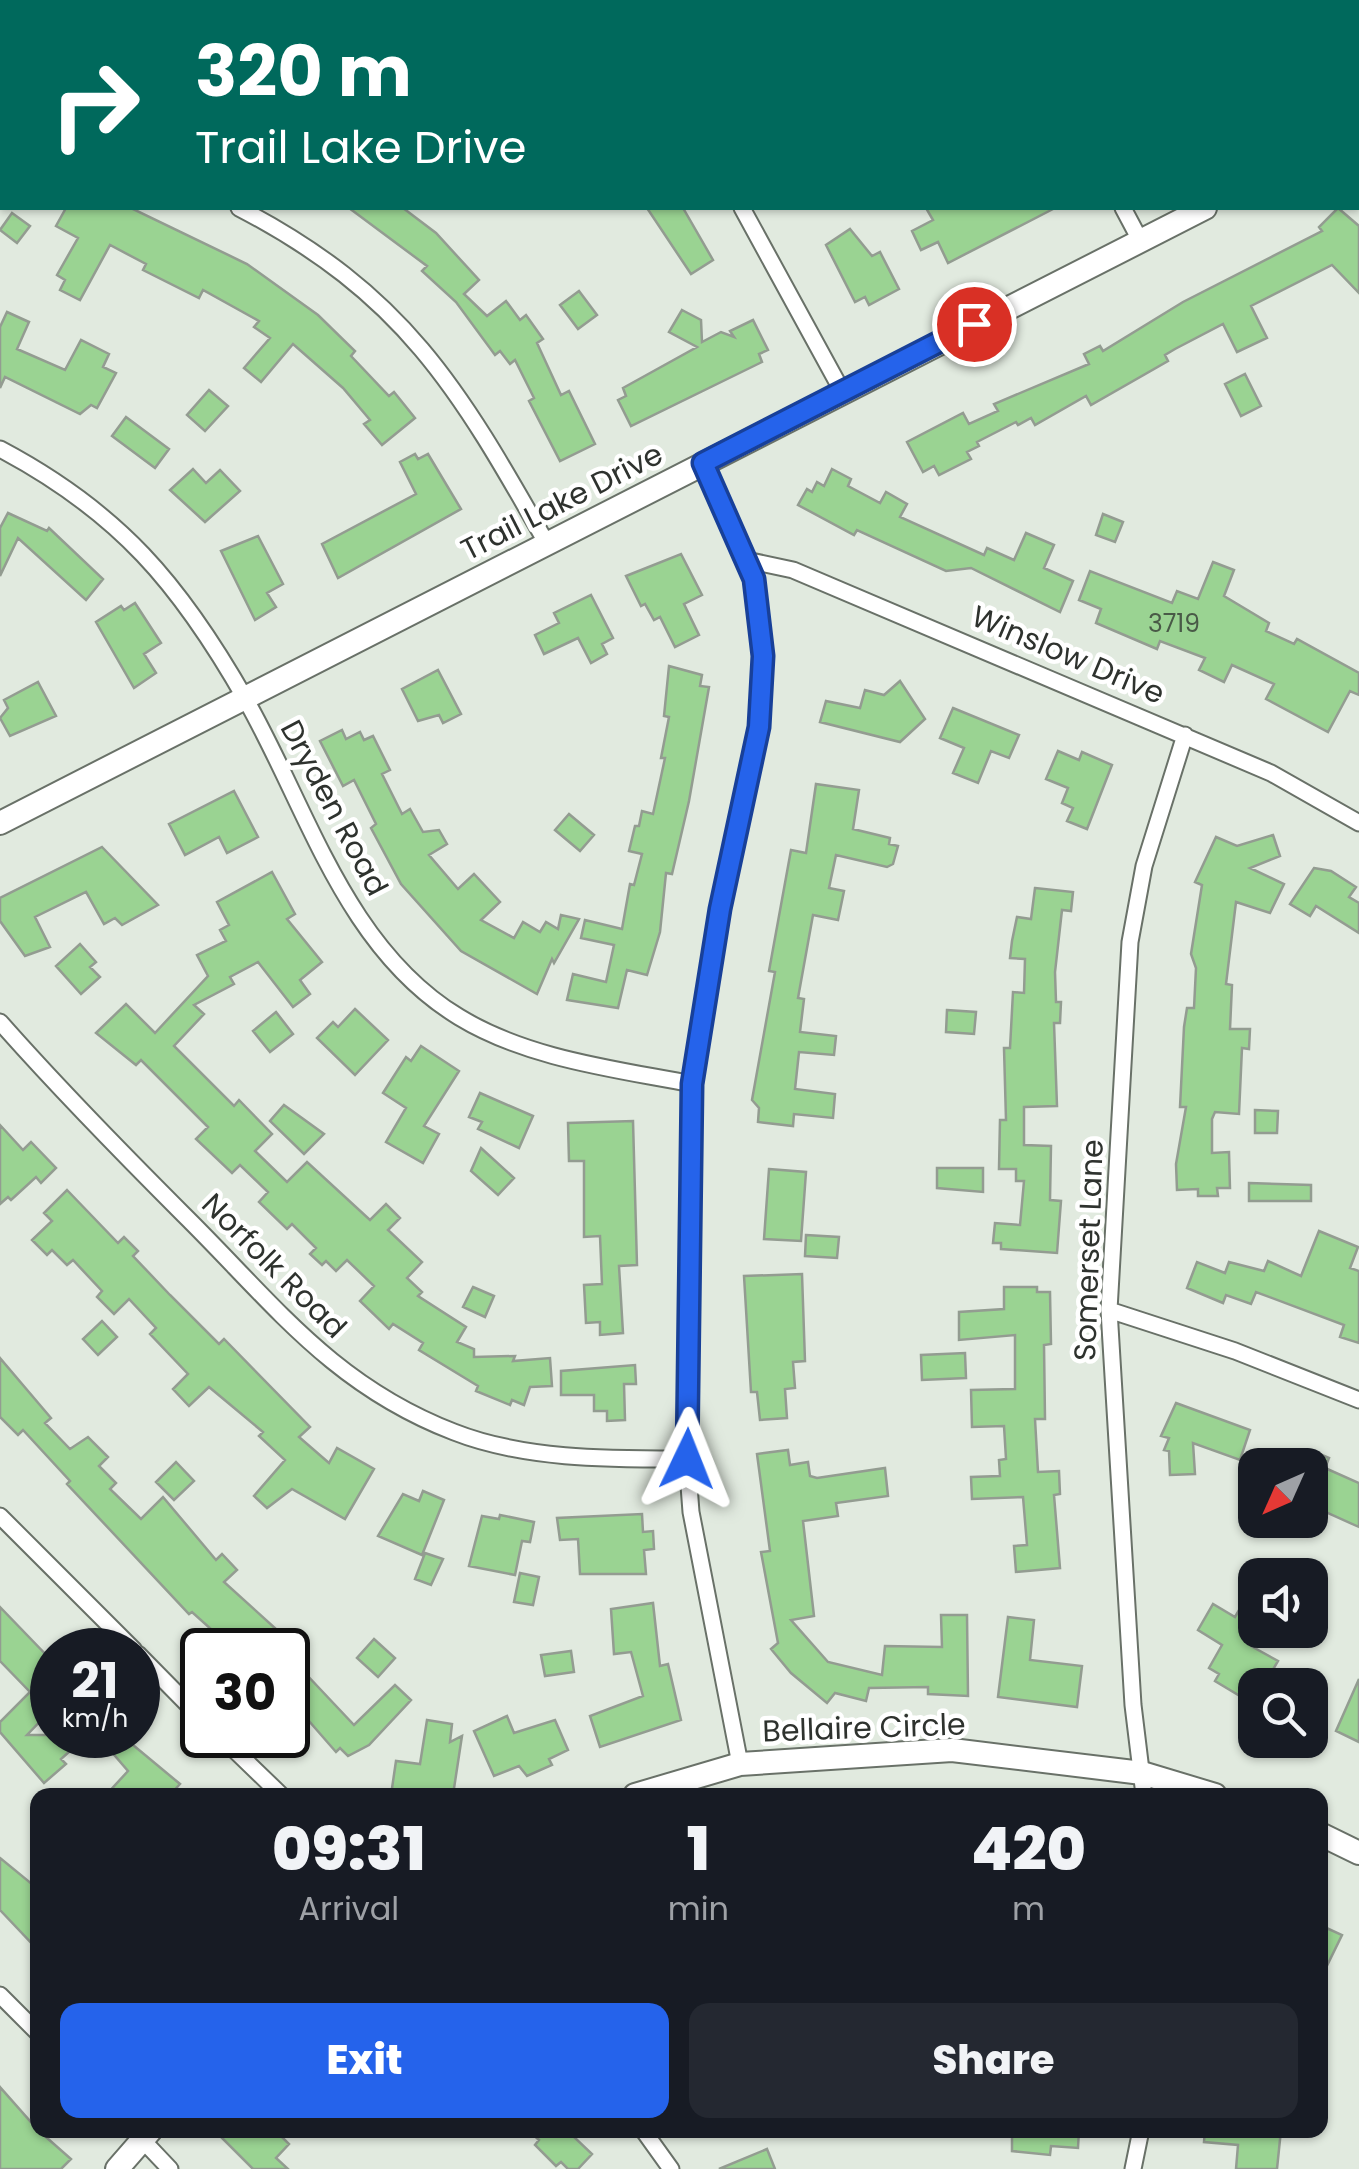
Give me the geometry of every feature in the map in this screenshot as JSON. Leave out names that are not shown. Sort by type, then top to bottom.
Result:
[{"type":"street","points":[[241,210],[350,278],[425,349],[474,416],[547,544]]},
{"type":"street","points":[[743,210],[842,391]]},
{"type":"street","points":[[1123,210],[1140,240]]},
{"type":"street","name":"Trail Lake Drive","points":[[0,823],[1201,210]]},
{"type":"street","name":"Dryden Road","points":[[0,449],[46,473],[142,550],[171,582],[246,700],[336,884],[404,971],[458,1017],[498,1036],[596,1065],[692,1084]]},
{"type":"street","points":[[703,463],[746,560],[760,612],[759,727],[720,909],[692,1084],[687,1459],[691,1512],[740,1764]]},
{"type":"street","name":"Winslow Drive","points":[[746,560],[792,570],[1186,734],[1271,773],[1359,823]]},
{"type":"street","name":"Somerset Lane","points":[[1143,1784],[1133,1705],[1109,1310],[1130,942],[1144,866],[1186,734]]},
{"type":"street","name":"Norfolk Road","points":[[0,1022],[91,1126],[185,1216],[298,1336],[348,1377],[404,1409],[472,1437],[519,1448],[614,1460],[687,1459]]},
{"type":"street","points":[[1109,1310],[1236,1351],[1359,1400]]},
{"type":"street","points":[[0,1516],[112,1628]]},
{"type":"street","points":[[160,1676],[180,1697]]},
{"type":"street","name":"Bellaire Circle","points":[[659,1788],[740,1764],[952,1750],[1169,1788]]},
{"type":"street","points":[[242,1758],[274,1788]]},
{"type":"street","points":[[1328,1838],[1359,1852]]},
{"type":"street","points":[[0,1994],[30,2025]]},
{"type":"street","points":[[117,2169],[139,2138]]},
{"type":"street","points":[[146,2138],[170,2169]]},
{"type":"street","points":[[649,2138],[671,2169]]},
{"type":"street","points":[[1133,2169],[1139,2138]]},
{"type":"building","points":[[65,210],[135,210],[247,264],[318,315],[355,351],[351,356],[389,396],[394,392],[415,418],[382,445],[364,424],[370,420],[343,388],[293,344],[261,382],[244,368],[270,338],[254,327],[259,321],[203,290],[199,298],[143,270],[146,264],[110,245],[80,300],[60,290],[65,280],[57,275],[78,238],[56,226]]},
{"type":"building","points":[[352,210],[406,210],[436,233],[479,280],[464,294],[487,316],[506,301],[520,320],[526,315],[543,339],[537,343],[561,395],[569,391],[595,444],[560,461],[529,401],[534,398],[515,360],[510,364],[500,351],[495,355],[456,302],[422,271],[427,266]]},
{"type":"building","points":[[648,210],[684,210],[713,260],[691,274]]},
{"type":"building","points":[[927,210],[1051,210],[948,263],[938,242],[921,250],[912,231],[933,220]]},
{"type":"building","points":[[1336,210],[1359,226],[1359,293],[1332,265],[1251,306],[1267,338],[1237,352],[1223,324],[1165,355],[1168,361],[1091,405],[1086,396],[1035,425],[1031,418],[1018,425],[1016,422],[977,442],[979,446],[967,452],[971,459],[939,475],[934,466],[923,472],[907,442],[963,413],[969,424],[998,411],[994,404],[1089,364],[1084,354],[1100,346],[1103,351],[1183,302],[1322,231],[1319,227]]},
{"type":"building","points":[[12,213],[30,226],[17,243],[0,230]]},
{"type":"building","points":[[850,229],[872,256],[880,252],[899,289],[869,305],[865,297],[855,302],[826,245]]},
{"type":"building","points":[[579,291],[597,315],[578,329],[560,305]]},
{"type":"building","points":[[682,310],[701,320],[702,342],[721,332],[734,337],[730,331],[753,320],[768,350],[759,354],[762,362],[631,426],[618,400],[626,396],[623,388],[697,347],[669,332]]},
{"type":"building","points":[[7,312],[29,322],[17,349],[65,370],[81,340],[109,354],[103,367],[116,373],[97,408],[91,405],[80,414],[5,377],[0,388],[0,327]]},
{"type":"building","points":[[1245,374],[1261,406],[1241,416],[1225,384]]},
{"type":"building","points":[[209,390],[228,406],[205,431],[187,415]]},
{"type":"building","points":[[126,417],[169,449],[155,468],[112,436]]},
{"type":"building","points":[[415,454],[418,459],[428,454],[461,509],[338,578],[322,544],[416,494],[400,462]]},
{"type":"building","points":[[193,469],[206,483],[220,470],[240,491],[205,522],[170,490]]},
{"type":"building","points":[[832,469],[851,479],[848,486],[880,503],[886,492],[907,504],[900,517],[984,555],[987,548],[1014,560],[1026,533],[1054,545],[1044,568],[1073,581],[1060,612],[971,568],[946,571],[857,530],[854,535],[798,505],[807,489],[812,492],[817,482],[824,486]]},
{"type":"building","points":[[8,513],[47,531],[49,528],[103,579],[86,600],[18,538],[0,576],[0,528]]},
{"type":"building","points":[[1103,514],[1123,522],[1115,542],[1096,535]]},
{"type":"building","points":[[258,536],[283,584],[267,593],[276,607],[255,620],[221,551]]},
{"type":"building","points":[[681,554],[702,595],[684,604],[699,635],[675,647],[660,617],[654,620],[645,604],[641,606],[626,576]]},
{"type":"building","points":[[1213,562],[1234,570],[1224,596],[1269,623],[1266,631],[1294,644],[1297,639],[1359,673],[1359,695],[1350,691],[1328,732],[1266,699],[1274,684],[1232,665],[1224,682],[1199,670],[1205,658],[1160,641],[1157,649],[1096,623],[1101,609],[1079,600],[1090,571],[1172,603],[1177,591],[1198,599]]},
{"type":"building","points":[[591,595],[613,638],[602,644],[607,654],[591,663],[578,638],[544,654],[535,635],[559,623],[554,613]]},
{"type":"building","points":[[135,603],[161,643],[144,654],[156,673],[134,688],[96,622],[121,606],[124,610]]},
{"type":"building","points":[[669,666],[702,675],[700,686],[709,687],[689,801],[672,874],[666,873],[660,932],[647,975],[627,970],[618,1008],[567,1000],[573,974],[606,982],[614,945],[581,938],[585,920],[622,929],[630,884],[634,885],[642,854],[629,851],[635,826],[639,826],[642,811],[653,814],[665,758],[661,758],[669,717],[664,716]]},
{"type":"building","points":[[438,670],[461,714],[443,723],[439,715],[418,721],[402,689]]},
{"type":"building","points":[[900,681],[925,719],[900,742],[820,722],[826,701],[860,708],[865,690],[884,695]]},
{"type":"building","points":[[38,682],[56,716],[10,736],[0,718],[8,708],[4,700]]},
{"type":"building","points":[[953,708],[1019,735],[1009,758],[991,751],[978,783],[953,773],[964,748],[940,738]]},
{"type":"building","points":[[342,730],[346,739],[360,732],[364,740],[373,736],[390,770],[382,774],[402,814],[410,809],[423,832],[439,830],[447,844],[429,855],[458,889],[474,874],[500,902],[481,920],[514,938],[523,922],[540,932],[546,922],[558,929],[561,915],[579,919],[554,963],[552,959],[537,994],[461,951],[401,884],[371,828],[376,824],[354,780],[343,786],[320,741]]},
{"type":"building","points":[[1058,751],[1079,760],[1082,752],[1112,765],[1087,829],[1067,821],[1073,808],[1062,803],[1068,788],[1046,779]]},
{"type":"building","points":[[816,784],[859,790],[853,829],[890,838],[889,844],[898,846],[893,864],[887,867],[836,855],[829,888],[844,891],[838,920],[813,915],[798,998],[804,999],[800,1032],[836,1036],[834,1055],[799,1052],[795,1089],[835,1094],[833,1118],[794,1114],[793,1126],[758,1122],[759,1108],[752,1100],[775,972],[769,971],[791,850],[806,853]]},
{"type":"building","points":[[234,791],[258,837],[227,853],[219,837],[185,855],[169,824]]},
{"type":"building","points":[[569,814],[594,835],[580,851],[555,830]]},
{"type":"building","points":[[1273,835],[1280,856],[1250,868],[1284,884],[1270,913],[1236,902],[1226,984],[1232,985],[1230,1029],[1250,1029],[1249,1049],[1242,1048],[1239,1114],[1215,1112],[1212,1119],[1212,1153],[1229,1152],[1230,1188],[1217,1188],[1218,1196],[1198,1196],[1198,1189],[1177,1190],[1176,1164],[1186,1107],[1180,1107],[1184,1027],[1187,1008],[1194,1008],[1196,968],[1191,954],[1202,885],[1195,882],[1216,837],[1237,846]]},
{"type":"building","points":[[102,847],[158,905],[122,925],[115,918],[104,924],[86,892],[35,917],[50,947],[25,956],[0,921],[0,898]]},
{"type":"building","points":[[1314,868],[1331,871],[1356,887],[1349,897],[1359,903],[1359,933],[1316,906],[1310,916],[1290,904]]},
{"type":"building","points":[[272,872],[295,914],[287,919],[322,962],[300,980],[310,994],[293,1007],[258,962],[230,977],[234,984],[194,1005],[204,1014],[174,1046],[234,1106],[239,1100],[272,1134],[255,1151],[287,1182],[307,1162],[370,1220],[386,1204],[400,1218],[388,1230],[422,1262],[407,1278],[422,1292],[418,1296],[466,1327],[457,1342],[474,1349],[474,1357],[515,1356],[513,1361],[550,1358],[552,1386],[530,1387],[524,1405],[512,1400],[510,1405],[476,1391],[478,1386],[419,1350],[423,1343],[393,1324],[389,1329],[360,1301],[374,1286],[347,1260],[336,1271],[326,1261],[322,1265],[310,1254],[316,1248],[292,1224],[287,1229],[259,1202],[268,1192],[240,1165],[232,1173],[196,1139],[208,1127],[141,1060],[136,1065],[96,1033],[126,1004],[155,1033],[208,976],[197,955],[226,941],[220,930],[229,925],[217,902]]},
{"type":"building","points":[[1035,888],[1073,892],[1071,911],[1062,910],[1055,972],[1056,1002],[1061,1002],[1060,1023],[1054,1023],[1057,1106],[1024,1107],[1024,1145],[1051,1146],[1050,1200],[1061,1201],[1057,1253],[1001,1249],[1001,1243],[993,1243],[995,1223],[1020,1225],[1024,1181],[1016,1181],[1016,1169],[999,1169],[1000,1120],[1006,1120],[1004,1048],[1010,1048],[1013,992],[1024,993],[1025,959],[1010,958],[1012,941],[1017,917],[1031,919]]},
{"type":"building","points":[[80,944],[96,962],[90,967],[100,977],[81,994],[56,966]]},
{"type":"building","points":[[355,1009],[388,1040],[355,1075],[317,1038],[333,1022],[338,1027]]},
{"type":"building","points":[[947,1010],[976,1012],[974,1034],[946,1032]]},
{"type":"building","points":[[276,1012],[293,1034],[270,1052],[253,1031]]},
{"type":"building","points":[[421,1046],[459,1071],[424,1126],[439,1134],[423,1163],[386,1142],[406,1108],[383,1093],[406,1057],[411,1061]]},
{"type":"building","points":[[480,1093],[533,1116],[519,1148],[478,1129],[482,1122],[469,1117]]},
{"type":"building","points":[[284,1105],[324,1134],[304,1154],[270,1121]]},
{"type":"building","points":[[1255,1110],[1278,1111],[1277,1133],[1255,1133]]},
{"type":"building","points":[[633,1121],[637,1265],[619,1266],[623,1333],[600,1335],[600,1322],[586,1323],[584,1285],[602,1284],[600,1236],[584,1237],[584,1161],[569,1161],[568,1123]]},
{"type":"building","points":[[0,1125],[23,1150],[31,1142],[56,1168],[41,1183],[36,1177],[11,1200],[8,1197],[0,1204]]},
{"type":"building","points":[[481,1148],[514,1178],[498,1195],[471,1171]]},
{"type":"building","points":[[937,1168],[983,1168],[983,1192],[937,1188]]},
{"type":"building","points":[[769,1169],[806,1172],[801,1241],[764,1239]]},
{"type":"building","points":[[1249,1183],[1311,1185],[1311,1201],[1249,1201]]},
{"type":"building","points":[[67,1190],[118,1243],[124,1237],[138,1251],[133,1256],[170,1295],[219,1344],[224,1339],[310,1427],[299,1437],[329,1463],[337,1448],[374,1469],[345,1519],[292,1489],[267,1508],[254,1496],[285,1460],[259,1436],[263,1432],[209,1387],[189,1406],[173,1389],[188,1374],[150,1334],[156,1328],[129,1299],[114,1314],[97,1297],[102,1291],[73,1260],[67,1265],[52,1250],[47,1255],[32,1240],[52,1221],[44,1213]]},
{"type":"building","points":[[1319,1231],[1358,1247],[1350,1268],[1359,1271],[1359,1343],[1340,1337],[1344,1325],[1256,1292],[1251,1304],[1226,1295],[1223,1303],[1187,1288],[1197,1262],[1225,1273],[1229,1262],[1264,1271],[1268,1261],[1301,1276]]},
{"type":"building","points":[[806,1235],[839,1237],[837,1258],[805,1256]]},
{"type":"building","points":[[802,1274],[805,1361],[793,1362],[795,1388],[785,1389],[787,1418],[760,1420],[757,1392],[751,1392],[744,1276]]},
{"type":"building","points":[[473,1287],[494,1296],[485,1317],[463,1307]]},
{"type":"building","points":[[1004,1287],[1037,1287],[1037,1292],[1050,1292],[1051,1344],[1044,1345],[1045,1419],[1035,1419],[1038,1472],[1059,1471],[1060,1494],[1054,1495],[1060,1568],[1016,1572],[1014,1546],[1027,1545],[1023,1497],[972,1499],[971,1477],[1000,1476],[999,1460],[1006,1459],[1004,1426],[972,1427],[971,1390],[1015,1389],[1015,1335],[959,1340],[959,1312],[1004,1309]]},
{"type":"building","points":[[102,1321],[117,1337],[98,1355],[83,1339]]},
{"type":"building","points":[[965,1353],[966,1378],[922,1380],[921,1355]]},
{"type":"building","points":[[0,1358],[51,1418],[45,1423],[70,1449],[88,1437],[108,1457],[99,1466],[116,1483],[110,1489],[141,1519],[163,1497],[216,1560],[222,1554],[237,1570],[224,1582],[275,1628],[210,1628],[192,1612],[189,1614],[67,1484],[70,1481],[23,1430],[18,1435],[0,1417]]},
{"type":"building","points":[[635,1365],[636,1384],[624,1384],[625,1420],[607,1421],[607,1411],[594,1411],[594,1395],[561,1395],[561,1371]]},
{"type":"building","points":[[1176,1403],[1250,1430],[1244,1448],[1238,1448],[1238,1459],[1193,1443],[1195,1474],[1170,1475],[1169,1451],[1164,1450],[1169,1438],[1161,1436]]},
{"type":"building","points":[[788,1450],[790,1465],[808,1462],[810,1476],[817,1478],[885,1468],[888,1496],[836,1503],[838,1516],[803,1521],[814,1616],[791,1620],[828,1662],[882,1675],[885,1646],[942,1647],[941,1615],[967,1615],[968,1696],[928,1694],[928,1687],[869,1688],[866,1701],[835,1693],[827,1703],[791,1673],[771,1649],[778,1643],[761,1552],[770,1551],[757,1454]]},
{"type":"building","points":[[176,1462],[194,1481],[174,1500],[156,1482]]},
{"type":"building","points":[[1328,1469],[1359,1483],[1359,1527],[1328,1513]]},
{"type":"building","points":[[423,1491],[444,1500],[422,1555],[378,1536],[403,1494],[419,1501]]},
{"type":"building","points":[[642,1514],[643,1532],[653,1531],[654,1549],[644,1550],[646,1574],[580,1574],[578,1539],[560,1540],[557,1518]]},
{"type":"building","points":[[500,1515],[534,1522],[530,1542],[522,1541],[515,1575],[469,1566],[482,1516],[499,1519]]},
{"type":"building","points":[[425,1553],[443,1559],[431,1585],[415,1579]]},
{"type":"building","points":[[520,1573],[539,1577],[533,1605],[514,1602]]},
{"type":"building","points":[[653,1603],[660,1666],[668,1664],[681,1720],[600,1747],[590,1716],[643,1696],[631,1652],[614,1654],[611,1609]]},
{"type":"building","points":[[1213,1604],[1235,1617],[1238,1612],[1238,1648],[1255,1648],[1278,1661],[1274,1668],[1238,1668],[1238,1695],[1215,1681],[1219,1674],[1209,1668],[1222,1645],[1198,1630]]},
{"type":"building","points":[[0,1607],[30,1638],[30,1692],[0,1661]]},
{"type":"building","points":[[1008,1617],[1034,1620],[1030,1660],[1082,1666],[1077,1707],[998,1697]]},
{"type":"building","points":[[374,1639],[395,1658],[378,1677],[357,1658]]},
{"type":"building","points":[[571,1651],[574,1672],[545,1676],[541,1655]]},
{"type":"building","points":[[310,1678],[354,1725],[395,1685],[411,1700],[369,1745],[348,1756],[340,1748],[336,1752],[310,1722]]},
{"type":"building","points":[[1359,1679],[1359,1742],[1336,1731]]},
{"type":"building","points":[[30,1692],[30,1758],[62,1758],[66,1764],[44,1783],[0,1732],[0,1722]]},
{"type":"building","points":[[507,1716],[514,1733],[555,1720],[568,1750],[549,1759],[552,1765],[527,1776],[519,1766],[494,1776],[474,1731]]},
{"type":"building","points":[[427,1720],[452,1724],[450,1742],[462,1736],[454,1788],[392,1788],[396,1761],[420,1764]]},
{"type":"building","points":[[117,1758],[149,1758],[180,1784],[176,1788],[112,1788],[128,1771]]},
{"type":"building","points":[[0,1858],[30,1882],[30,1942],[0,1910]]},
{"type":"building","points":[[1328,1929],[1342,1935],[1328,1964]]},
{"type":"building","points":[[0,2087],[30,2121],[30,2138],[47,2138],[71,2159],[61,2169],[0,2169]]},
{"type":"building","points":[[222,2138],[283,2138],[289,2144],[276,2158],[288,2169],[253,2169]]},
{"type":"building","points":[[575,2138],[592,2154],[578,2169],[568,2169],[561,2162],[556,2166],[535,2145],[539,2140]]},
{"type":"building","points":[[1012,2138],[1079,2138],[1078,2148],[1051,2146],[1050,2155],[1012,2151]]},
{"type":"building","points":[[1204,2138],[1280,2138],[1277,2169],[1236,2169],[1238,2145],[1204,2142]]},
{"type":"building","points":[[767,2149],[775,2169],[719,2169]]},
{"type":"route","points":[[687,1459],[692,1084],[720,909],[759,727],[763,656],[754,579],[703,463],[974,324]]}]
